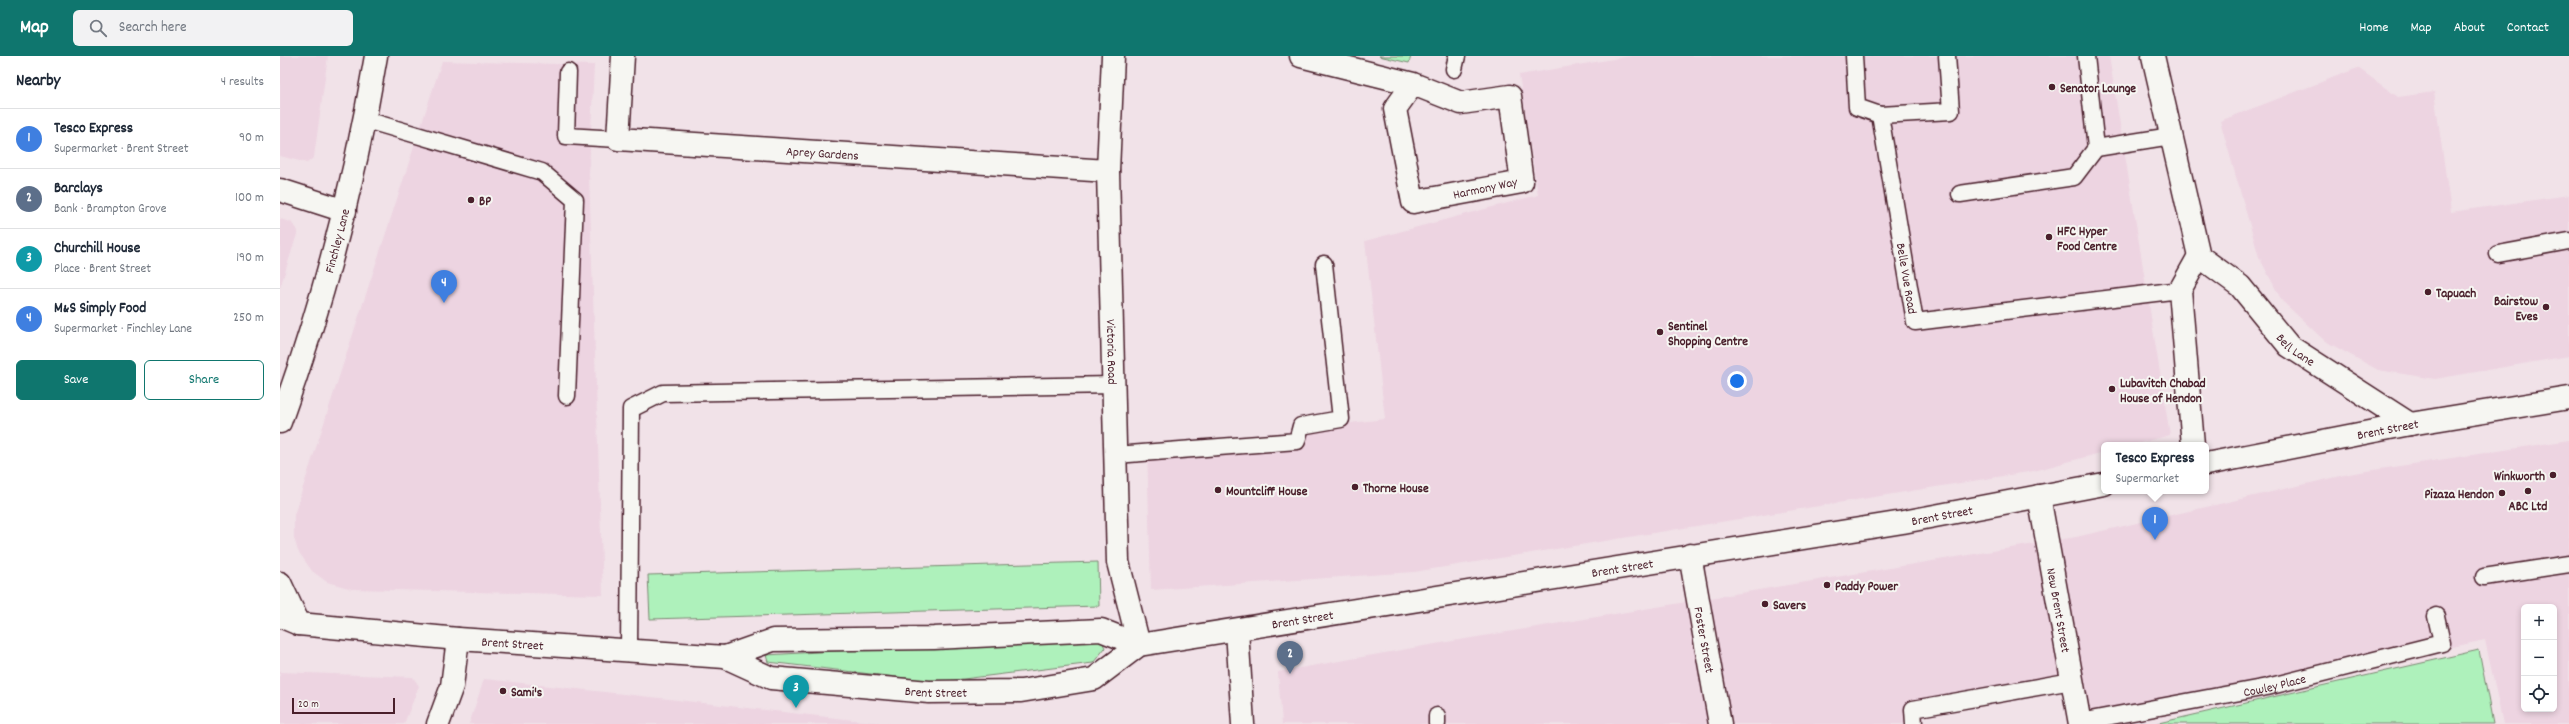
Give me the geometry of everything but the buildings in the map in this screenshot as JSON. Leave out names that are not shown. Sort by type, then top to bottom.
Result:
[{"type":"main road","name":"Finchley Lane","points":[[280,422],[305,352],[345,211],[366,120],[376,56]]},
{"type":"main road","points":[[618,139],[622,56]]},
{"type":"main road","name":"Victoria Road","points":[[1113,56],[1108,171],[1115,385],[1118,562],[1139,645]]},
{"type":"main road","name":"Harmony Way","points":[[1301,56],[1413,84],[1461,103],[1510,96],[1522,182],[1413,202],[1395,108],[1413,84]]},
{"type":"main road","points":[[2153,56],[2199,256],[2180,290],[2193,442]]},
{"type":"main road","name":"Aprey Gardens","points":[[618,139],[1108,171]]},
{"type":"main road","points":[[280,190],[345,211]]},
{"type":"main road","name":"Bell Lane","points":[[2199,256],[2240,286],[2289,346],[2410,424]]},
{"type":"main road","name":"Brent Street","points":[[2209,463],[2410,424],[2569,398]]},
{"type":"main road","name":"Brent Street","points":[[286,623],[458,639],[725,657],[771,678],[929,692],[1021,691],[1094,679],[1139,645],[1690,555],[1904,522],[2101,485]]},
{"type":"main road","name":"New Brent Street","points":[[2039,496],[2080,723]]},
{"type":"main road","name":"Foster Street","points":[[1690,555],[1720,724]]},
{"type":"main road","points":[[280,583],[286,623]]},
{"type":"main road","name":"Brent Street","points":[[725,657],[773,640],[934,638],[1101,630],[1139,645]]},
{"type":"main road","points":[[1237,630],[1243,724]]},
{"type":"main road","points":[[438,724],[452,686],[458,639]]},
{"type":"lane","points":[[1854,56],[1857,107],[1880,115],[1951,110],[1947,56]]},
{"type":"lane","points":[[1960,194],[2074,177],[2096,148],[2086,56]]},
{"type":"lane","points":[[568,72],[566,136],[618,139]]},
{"type":"lane","name":"Belle Vue Road","points":[[1880,115],[1915,322],[2180,290]]},
{"type":"lane","points":[[366,120],[542,172],[575,200],[567,396]]},
{"type":"lane","points":[[2096,148],[2172,136]]},
{"type":"lane","points":[[2498,254],[2569,242]]},
{"type":"lane","points":[[1116,454],[1297,442],[1301,426],[1341,419],[1324,264]]},
{"type":"lane","points":[[629,650],[631,409],[662,393],[1115,385]]},
{"type":"lane","points":[[2484,577],[2569,564]]},
{"type":"lane","name":"Cowley Place","points":[[2080,723],[2267,687],[2442,643],[2436,616]]},
{"type":"lane","points":[[1914,724],[1913,709],[2072,681]]},
{"type":"shaded area","points":[[280,56],[328,56],[314,157],[307,163],[280,156]]},
{"type":"shaded area","points":[[1631,56],[2109,56],[2170,435],[2143,442],[2101,442],[2101,453],[2034,471],[1414,572],[1151,590],[1147,447],[1290,436],[1288,430],[1385,419],[1365,241],[1538,195],[1519,75]]},
{"type":"shaded area","points":[[442,61],[594,65],[589,174],[603,595],[352,589],[327,582],[312,571],[298,551],[294,538],[294,515]]},
{"type":"shaded area","points":[[2358,68],[2398,97],[2434,92],[2451,212],[2569,195],[2569,356],[2435,379],[2378,370],[2325,341],[2282,301],[2259,257],[2220,121]]},
{"type":"shaded area","points":[[280,219],[291,222],[298,231],[280,288]]},
{"type":"shaded area","points":[[2569,440],[2569,724],[2503,724],[2485,640],[2229,695],[2079,722],[2071,681],[1915,708],[1915,724],[1282,724],[1278,672],[1435,644],[2076,537],[2354,473]]},
{"type":"shaded area","points":[[280,672],[413,677],[419,686],[404,724],[280,724]]},
{"type":"shaded area","points":[[484,679],[660,698],[889,724],[469,724]]},
{"type":"green space","points":[[1379,56],[1411,56],[1409,63]]},
{"type":"green space","points":[[1098,562],[1099,606],[650,619],[648,575]]},
{"type":"green space","points":[[1100,636],[1105,648],[1093,663],[939,682],[768,662],[766,655]]},
{"type":"green space","points":[[2479,650],[2493,724],[2154,724]]},
{"type":"place","name":"Senator Lounge","points":[[2052,87]]},
{"type":"place","name":"BP","points":[[471,200]]},
{"type":"place","name":"HFC Hyper Food Centre","points":[[2049,237]]},
{"type":"place","name":"Tapuach","points":[[2428,292]]},
{"type":"place","name":"M&S Simply Food","points":[[444,303]]},
{"type":"place","name":"Bairstow Eves","points":[[2546,307]]},
{"type":"place","name":"Sentinel Shopping Centre","points":[[1660,332]]},
{"type":"place","name":"Lubavitch Chabad House of Hendon","points":[[2112,389]]},
{"type":"place","name":"Winkworth","points":[[2553,475]]},
{"type":"place","name":"Thorne House","points":[[1355,487]]},
{"type":"place","name":"Mountcliff House","points":[[1218,490]]},
{"type":"place","name":"ABC Ltd","points":[[2528,491]]},
{"type":"place","name":"Pizaza Hendon","points":[[2502,493]]},
{"type":"place","name":"Tesco Express","points":[[2155,540]]},
{"type":"place","name":"Paddy Power","points":[[1827,585]]},
{"type":"place","name":"Savers","points":[[1765,604]]},
{"type":"place","name":"Barclays","points":[[1290,674]]},
{"type":"place","name":"Sami's","points":[[503,691]]},
{"type":"place","name":"Churchill House","points":[[796,708]]}]
